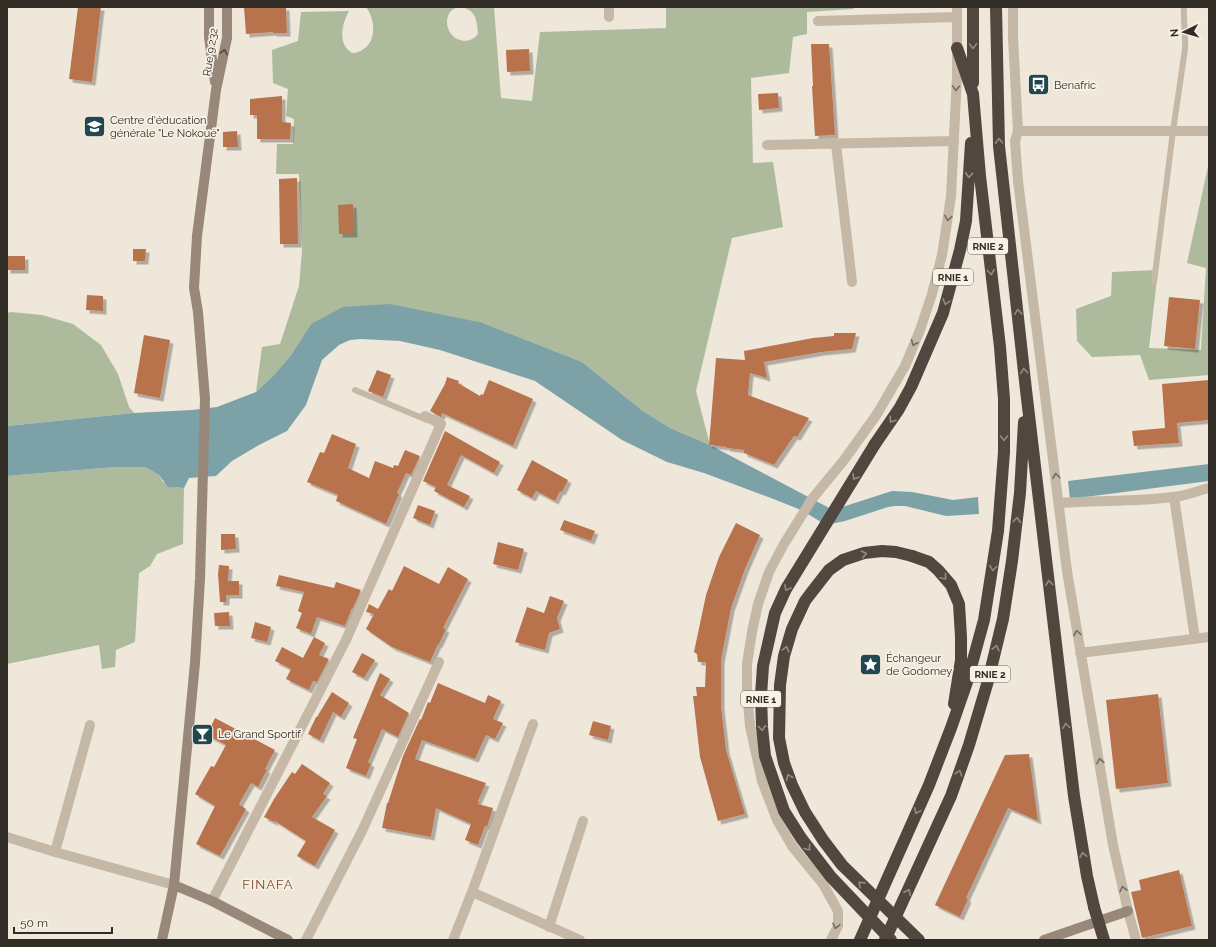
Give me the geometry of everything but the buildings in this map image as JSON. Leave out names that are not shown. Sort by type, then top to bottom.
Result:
[{"type":"highway","name":"RNIE 1","points":[[891,940],[831,877],[801,838],[784,812],[766,756],[762,727],[761,696],[763,666],[775,613],[786,589],[875,444],[899,409],[911,387],[943,313],[966,221],[973,94],[973,7]]},
{"type":"highway","points":[[996,7],[1000,146],[1026,390],[1074,796],[1087,876],[1104,940]]},
{"type":"highway","points":[[957,48],[973,94]]},
{"type":"highway","name":"RNIE 2","points":[[860,940],[929,785],[967,682],[984,620],[998,531],[1004,452],[1004,399],[1000,347],[980,176],[973,94]]},
{"type":"highway","name":"RNIE 2","points":[[885,940],[951,796],[988,681],[1002,619],[1013,554],[1020,493],[1026,390]]},
{"type":"highway","points":[[919,940],[842,865],[823,840],[805,812],[792,785],[784,763],[779,738],[780,685],[784,656],[792,629],[805,601],[829,570],[843,560],[864,553],[882,551],[896,552],[929,562],[951,585],[959,604],[961,637],[961,660],[951,728]]},
{"type":"street","name":"Rue 9.232","points":[[209,7],[210,37],[216,90]]},
{"type":"street","name":"Rue 9.232","points":[[216,90],[227,38],[227,7]]},
{"type":"street","points":[[609,7],[609,18]]},
{"type":"street","points":[[1013,7],[1013,38],[1018,131],[1015,141],[1018,180],[1067,571],[1113,845],[1136,940]]},
{"type":"street","points":[[818,21],[957,12],[954,141],[951,196],[942,255],[932,294],[920,330],[905,366],[877,414],[844,460],[812,499],[768,572],[758,604],[748,656],[747,691],[750,726],[755,756],[762,781],[777,820],[792,846],[823,884],[838,911],[838,926],[832,940]]},
{"type":"street","points":[[162,940],[174,885],[195,663],[204,477],[205,399],[198,312],[194,288],[197,236],[216,90]]},
{"type":"street","points":[[1018,131],[1209,130]]},
{"type":"street","points":[[767,145],[954,141]]},
{"type":"street","points":[[836,144],[852,282]]},
{"type":"street","points":[[212,900],[346,640],[439,425],[441,424],[426,416]]},
{"type":"street","points":[[1059,503],[1094,500],[1113,502],[1174,497],[1209,488]]},
{"type":"street","points":[[1174,497],[1195,639]]},
{"type":"street","points":[[1080,653],[1209,637]]},
{"type":"street","points":[[306,940],[362,831],[438,662]]},
{"type":"street","points":[[453,940],[533,724]]},
{"type":"street","points":[[55,852],[90,725]]},
{"type":"street","points":[[549,926],[583,821]]},
{"type":"street","points":[[7,836],[55,852],[174,885],[212,900],[288,940]]},
{"type":"street","points":[[472,892],[580,940]]},
{"type":"street","points":[[1044,940],[1128,911]]},
{"type":"lane","points":[[1154,282],[1173,131],[1186,43],[1183,23],[1184,7]]},
{"type":"lane","points":[[355,390],[439,425]]},
{"type":"green space","points":[[366,7],[459,7],[455,8],[449,14],[447,26],[454,37],[465,41],[475,37],[478,34],[478,29],[473,13],[466,8],[461,7],[494,7],[501,98],[532,101],[540,32],[666,28],[666,7],[855,7],[853,9],[807,12],[807,34],[793,37],[789,73],[751,78],[753,163],[773,162],[783,227],[732,238],[696,391],[710,445],[670,428],[643,411],[582,362],[483,323],[311,324],[291,355],[274,375],[256,392],[262,347],[280,344],[299,286],[302,251],[299,174],[276,174],[277,144],[293,144],[294,119],[286,116],[288,89],[273,83],[272,50],[298,41],[301,12],[349,11],[344,22],[342,34],[344,44],[352,53],[360,51],[370,42],[373,28],[370,13]]},
{"type":"green space","points":[[1209,162],[1209,375],[1149,380],[1140,355],[1092,357],[1077,341],[1076,309],[1111,296],[1112,272],[1158,270],[1149,348],[1201,350],[1206,268],[1187,263]]},
{"type":"green space","points":[[11,312],[42,315],[73,324],[101,345],[118,374],[129,407],[134,413],[7,426],[7,313]]},
{"type":"green space","points":[[116,467],[145,467],[159,475],[163,482],[177,488],[184,488],[183,544],[157,554],[150,566],[139,573],[135,642],[116,650],[115,667],[102,669],[99,645],[7,664],[7,476]]},
{"type":"water","points":[[390,304],[483,323],[582,362],[643,411],[670,428],[710,445],[833,510],[892,491],[912,492],[953,500],[978,497],[979,514],[946,516],[905,506],[895,506],[826,525],[801,510],[704,473],[667,462],[622,440],[535,381],[440,350],[400,341],[361,339],[350,340],[339,345],[322,360],[306,405],[287,431],[232,461],[216,476],[189,478],[184,488],[168,487],[159,475],[145,467],[116,467],[7,476],[7,426],[134,413],[217,407],[256,392],[274,375],[291,355],[311,324],[343,307]]},
{"type":"water","points":[[1209,464],[1209,481],[1070,499],[1068,481]]},
{"type":"place","name":"Benafric","points":[[1038,85]]},
{"type":"place","name":"Centre d'éducation générale \"Le Nokoué\"","points":[[95,126]]},
{"type":"place","name":"Échangeur de Godomey","points":[[871,664]]},
{"type":"place","name":"Le Grand Sportif","points":[[203,734]]},
{"type":"district","name":"FINAFA","points":[[268,884]]}]
